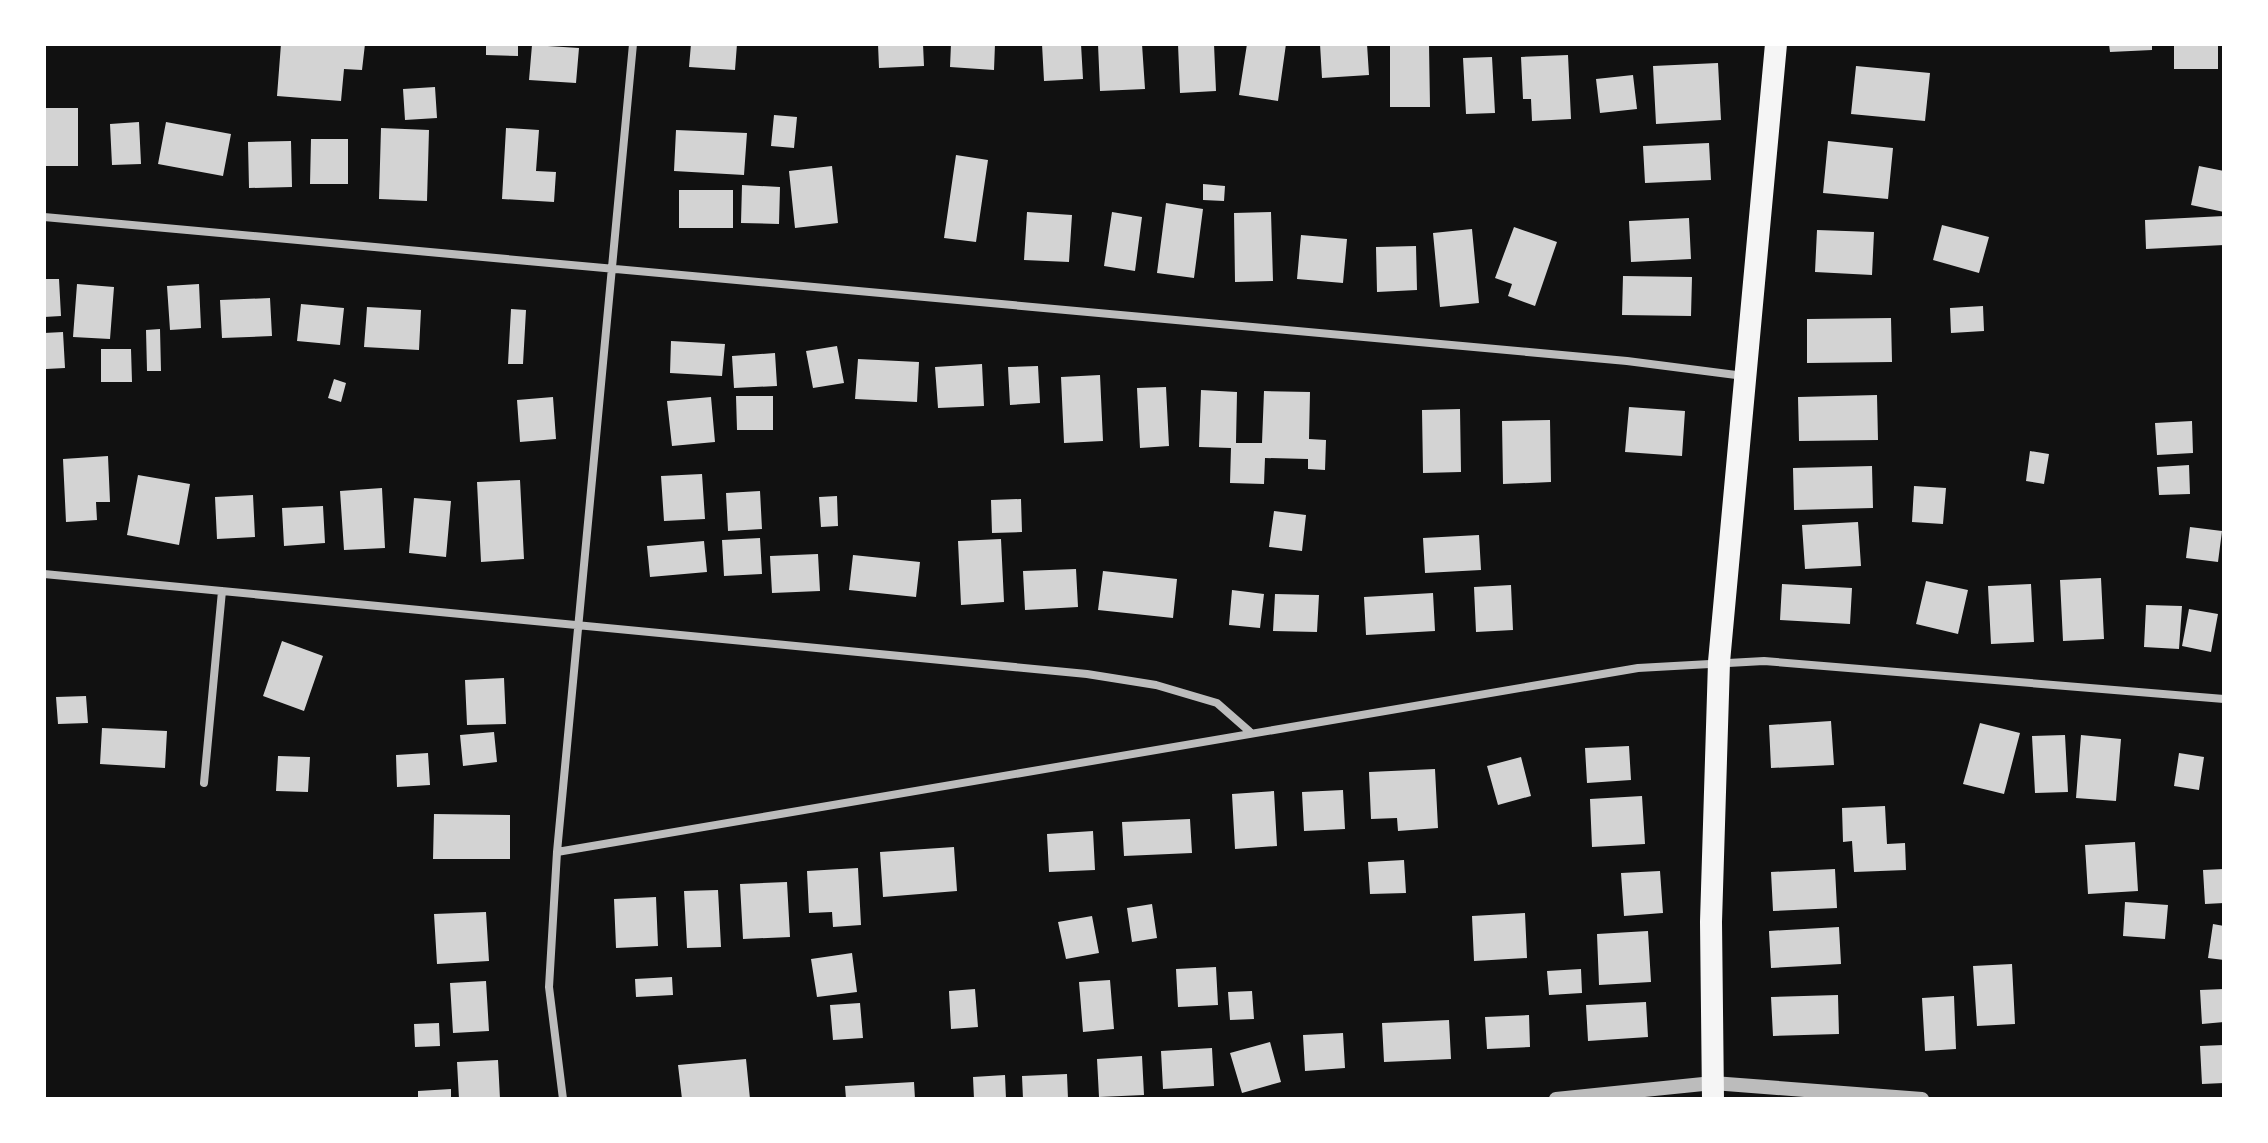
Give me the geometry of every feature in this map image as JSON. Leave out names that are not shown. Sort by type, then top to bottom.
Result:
[{"type":"highway","points":[[1713,1091],[1711,922],[1719,662],[1748,376],[1776,44]]},
{"type":"street","points":[[563,1099],[549,987],[557,852],[633,44]]},
{"type":"street","points":[[44,217],[1627,361],[1748,376]]},
{"type":"street","points":[[44,574],[1087,674],[1156,685],[1217,703],[1249,731]]},
{"type":"street","points":[[204,783],[222,591]]},
{"type":"street","points":[[557,852],[1249,731],[1638,668],[1764,661],[2224,699]]},
{"type":"street","points":[[1556,1099],[1713,1091],[1922,1099]]},
{"type":"building","points":[[281,44],[365,44],[362,70],[344,69],[341,101],[277,96]]},
{"type":"building","points":[[486,44],[518,44],[518,56],[486,55]]},
{"type":"building","points":[[691,44],[737,44],[735,70],[689,67]]},
{"type":"building","points":[[878,44],[923,44],[924,66],[879,68]]},
{"type":"building","points":[[951,44],[995,44],[994,70],[950,67]]},
{"type":"building","points":[[1042,44],[1081,44],[1083,79],[1044,81]]},
{"type":"building","points":[[1098,44],[1142,44],[1145,89],[1100,91]]},
{"type":"building","points":[[1178,44],[1214,44],[1216,91],[1180,93]]},
{"type":"building","points":[[1247,44],[1286,44],[1278,101],[1239,95]]},
{"type":"building","points":[[1320,44],[1367,44],[1369,75],[1322,78]]},
{"type":"building","points":[[1390,44],[1429,44],[1430,107],[1390,107]]},
{"type":"building","points":[[2109,44],[2152,44],[2152,50],[2110,52]]},
{"type":"building","points":[[2174,44],[2218,44],[2218,69],[2174,69]]},
{"type":"building","points":[[532,45],[579,48],[576,83],[529,80]]},
{"type":"building","points":[[1568,55],[1571,119],[1532,121],[1531,99],[1523,99],[1521,57]]},
{"type":"building","points":[[1492,57],[1495,113],[1466,114],[1463,58]]},
{"type":"building","points":[[1718,63],[1721,120],[1656,124],[1653,66]]},
{"type":"building","points":[[1856,66],[1930,73],[1925,121],[1851,114]]},
{"type":"building","points":[[1633,75],[1637,109],[1600,113],[1596,79]]},
{"type":"building","points":[[435,87],[437,118],[405,120],[403,89]]},
{"type":"building","points":[[44,108],[78,108],[78,166],[44,166]]},
{"type":"building","points":[[774,115],[797,117],[794,148],[771,146]]},
{"type":"building","points":[[139,122],[141,164],[112,165],[110,124]]},
{"type":"building","points":[[166,122],[231,134],[223,176],[158,164]]},
{"type":"building","points":[[381,128],[429,130],[427,201],[379,199]]},
{"type":"building","points":[[506,128],[539,130],[536,171],[556,172],[554,202],[502,199]]},
{"type":"building","points":[[676,130],[747,133],[744,175],[674,171]]},
{"type":"building","points":[[311,139],[348,139],[348,184],[310,184]]},
{"type":"building","points":[[291,141],[292,187],[249,188],[248,142]]},
{"type":"building","points":[[1828,141],[1893,148],[1888,199],[1823,193]]},
{"type":"building","points":[[1709,143],[1711,180],[1645,183],[1643,146]]},
{"type":"building","points":[[956,155],[988,160],[976,242],[944,238]]},
{"type":"building","points":[[832,166],[838,223],[795,228],[789,171]]},
{"type":"building","points":[[2199,166],[2224,171],[2224,212],[2191,205]]},
{"type":"building","points":[[1203,184],[1225,186],[1224,201],[1203,200]]},
{"type":"building","points":[[742,185],[780,187],[779,224],[741,223]]},
{"type":"building","points":[[679,190],[733,190],[733,228],[679,228]]},
{"type":"building","points":[[1166,203],[1203,209],[1194,278],[1157,273]]},
{"type":"building","points":[[1027,212],[1072,215],[1069,262],[1024,260]]},
{"type":"building","points":[[1112,212],[1142,217],[1135,271],[1104,266]]},
{"type":"building","points":[[1271,212],[1273,281],[1235,282],[1234,213]]},
{"type":"building","points":[[2224,216],[2224,245],[2146,249],[2145,220]]},
{"type":"building","points":[[1689,218],[1691,259],[1631,262],[1629,221]]},
{"type":"building","points":[[1942,225],[1989,237],[1979,273],[1933,260]]},
{"type":"building","points":[[1514,227],[1557,242],[1535,306],[1508,296],[1512,284],[1495,278]]},
{"type":"building","points":[[1472,229],[1479,303],[1440,307],[1433,233]]},
{"type":"building","points":[[1817,230],[1874,232],[1872,275],[1815,272]]},
{"type":"building","points":[[1301,235],[1347,239],[1343,283],[1297,279]]},
{"type":"building","points":[[1416,246],[1417,290],[1377,292],[1376,247]]},
{"type":"building","points":[[1623,276],[1692,277],[1691,316],[1622,315]]},
{"type":"building","points":[[44,279],[59,279],[61,316],[44,317]]},
{"type":"building","points":[[77,284],[114,287],[110,339],[73,337]]},
{"type":"building","points":[[199,284],[201,328],[170,330],[167,286]]},
{"type":"building","points":[[270,298],[272,336],[222,338],[220,300]]},
{"type":"building","points":[[301,304],[344,308],[340,345],[297,341]]},
{"type":"building","points":[[1983,306],[1984,331],[1951,333],[1950,308]]},
{"type":"building","points":[[367,307],[421,310],[419,350],[364,347]]},
{"type":"building","points":[[511,309],[526,310],[523,364],[508,364]]},
{"type":"building","points":[[1891,318],[1892,362],[1807,363],[1807,319]]},
{"type":"building","points":[[160,329],[161,371],[147,371],[146,330]]},
{"type":"building","points":[[63,332],[65,368],[46,369],[44,333]]},
{"type":"building","points":[[671,341],[725,344],[722,376],[670,373]]},
{"type":"building","points":[[837,346],[844,383],[813,388],[806,351]]},
{"type":"building","points":[[101,349],[131,349],[132,382],[101,382]]},
{"type":"building","points":[[775,353],[777,386],[734,388],[732,356]]},
{"type":"building","points":[[858,359],[919,362],[917,402],[855,399]]},
{"type":"building","points":[[982,364],[984,406],[938,408],[935,367]]},
{"type":"building","points":[[1038,366],[1040,403],[1010,405],[1008,367]]},
{"type":"building","points":[[1100,375],[1103,441],[1064,443],[1061,377]]},
{"type":"building","points":[[334,379],[346,383],[341,402],[328,398]]},
{"type":"building","points":[[1166,387],[1169,446],[1140,448],[1137,388]]},
{"type":"building","points":[[1201,390],[1237,392],[1236,443],[1262,443],[1264,391],[1310,392],[1309,439],[1326,440],[1325,470],[1308,469],[1308,459],[1265,458],[1264,484],[1230,483],[1231,448],[1199,447]]},
{"type":"building","points":[[1877,395],[1878,440],[1799,441],[1798,397]]},
{"type":"building","points":[[736,396],[773,396],[773,430],[737,430]]},
{"type":"building","points":[[553,397],[556,439],[520,442],[517,400]]},
{"type":"building","points":[[711,397],[715,442],[672,446],[667,401]]},
{"type":"building","points":[[1629,407],[1685,411],[1682,456],[1625,452]]},
{"type":"building","points":[[1460,409],[1461,472],[1423,473],[1422,410]]},
{"type":"building","points":[[1550,420],[1551,482],[1503,484],[1502,421]]},
{"type":"building","points":[[2192,421],[2193,453],[2157,455],[2155,423]]},
{"type":"building","points":[[2030,451],[2049,454],[2044,484],[2026,481]]},
{"type":"building","points":[[108,456],[110,502],[96,502],[97,520],[66,522],[63,459]]},
{"type":"building","points":[[2189,465],[2190,494],[2159,495],[2157,467]]},
{"type":"building","points":[[1872,466],[1873,508],[1794,510],[1793,468]]},
{"type":"building","points":[[702,474],[705,519],[664,521],[661,476]]},
{"type":"building","points":[[138,475],[190,484],[179,545],[127,535]]},
{"type":"building","points":[[520,480],[524,559],[481,562],[477,482]]},
{"type":"building","points":[[1914,486],[1946,488],[1943,524],[1912,522]]},
{"type":"building","points":[[382,488],[385,548],[344,550],[340,491]]},
{"type":"building","points":[[760,491],[762,529],[728,531],[726,493]]},
{"type":"building","points":[[253,495],[255,537],[217,539],[215,497]]},
{"type":"building","points":[[837,496],[838,526],[821,527],[819,497]]},
{"type":"building","points":[[414,498],[451,501],[446,557],[409,553]]},
{"type":"building","points":[[1021,499],[1022,532],[992,533],[991,500]]},
{"type":"building","points":[[323,506],[325,543],[284,546],[282,508]]},
{"type":"building","points":[[1274,511],[1306,515],[1302,551],[1269,547]]},
{"type":"building","points":[[1858,522],[1861,566],[1805,569],[1802,525]]},
{"type":"building","points":[[2190,527],[2222,531],[2218,562],[2186,558]]},
{"type":"building","points":[[1479,535],[1481,570],[1425,573],[1423,538]]},
{"type":"building","points":[[760,538],[762,574],[724,576],[722,540]]},
{"type":"building","points":[[1001,539],[1004,602],[961,605],[958,541]]},
{"type":"building","points":[[704,541],[707,572],[650,577],[647,546]]},
{"type":"building","points":[[818,554],[820,591],[772,593],[770,556]]},
{"type":"building","points":[[853,555],[920,562],[916,597],[849,590]]},
{"type":"building","points":[[1076,569],[1078,607],[1025,610],[1023,571]]},
{"type":"building","points":[[1103,571],[1177,579],[1173,618],[1098,610]]},
{"type":"building","points":[[2101,578],[2104,639],[2063,641],[2060,580]]},
{"type":"building","points":[[1926,581],[1968,590],[1958,634],[1916,624]]},
{"type":"building","points":[[1782,584],[1852,588],[1850,624],[1780,620]]},
{"type":"building","points":[[2031,584],[2034,642],[1991,644],[1988,586]]},
{"type":"building","points":[[1511,585],[1513,630],[1476,632],[1474,587]]},
{"type":"building","points":[[1232,590],[1264,594],[1260,628],[1229,625]]},
{"type":"building","points":[[1433,593],[1435,631],[1366,635],[1364,597]]},
{"type":"building","points":[[1275,594],[1319,595],[1317,632],[1273,631]]},
{"type":"building","points":[[2146,605],[2182,606],[2179,649],[2144,647]]},
{"type":"building","points":[[2189,609],[2218,614],[2211,652],[2182,646]]},
{"type":"building","points":[[282,641],[323,656],[304,711],[263,696]]},
{"type":"building","points":[[504,678],[506,724],[467,725],[465,680]]},
{"type":"building","points":[[86,696],[88,723],[58,724],[56,697]]},
{"type":"building","points":[[1831,721],[1834,765],[1771,768],[1769,725]]},
{"type":"building","points":[[1980,723],[2020,733],[2004,794],[1963,784]]},
{"type":"building","points":[[102,728],[167,731],[165,768],[100,764]]},
{"type":"building","points":[[494,732],[497,762],[463,766],[460,735]]},
{"type":"building","points":[[2065,735],[2068,792],[2035,793],[2032,736]]},
{"type":"building","points":[[2081,735],[2121,739],[2116,801],[2076,798]]},
{"type":"building","points":[[1629,746],[1631,780],[1587,783],[1585,748]]},
{"type":"building","points":[[428,753],[430,785],[397,787],[396,755]]},
{"type":"building","points":[[2179,753],[2204,757],[2199,790],[2174,786]]},
{"type":"building","points":[[278,756],[310,757],[308,792],[276,791]]},
{"type":"building","points":[[1521,757],[1531,796],[1498,805],[1487,766]]},
{"type":"building","points":[[1435,769],[1438,828],[1398,831],[1397,818],[1371,819],[1369,772]]},
{"type":"building","points":[[1343,790],[1345,829],[1304,831],[1302,792]]},
{"type":"building","points":[[1274,791],[1277,846],[1235,849],[1232,794]]},
{"type":"building","points":[[1642,796],[1645,844],[1592,847],[1590,799]]},
{"type":"building","points":[[1885,806],[1887,844],[1905,843],[1906,870],[1854,872],[1852,841],[1843,842],[1842,808]]},
{"type":"building","points":[[434,814],[510,815],[510,859],[433,859]]},
{"type":"building","points":[[1190,819],[1192,853],[1124,856],[1122,822]]},
{"type":"building","points":[[1093,831],[1095,870],[1049,872],[1047,834]]},
{"type":"building","points":[[2135,842],[2138,891],[2088,894],[2085,845]]},
{"type":"building","points":[[954,847],[957,891],[883,897],[880,852]]},
{"type":"building","points":[[1404,860],[1406,893],[1370,894],[1368,862]]},
{"type":"building","points":[[858,868],[861,925],[833,927],[832,912],[809,913],[807,871]]},
{"type":"building","points":[[1835,869],[1837,908],[1773,911],[1771,872]]},
{"type":"building","points":[[2224,869],[2224,903],[2205,904],[2203,870]]},
{"type":"building","points":[[1660,871],[1663,913],[1624,916],[1621,873]]},
{"type":"building","points":[[787,882],[790,937],[743,939],[740,884]]},
{"type":"building","points":[[718,890],[721,947],[687,948],[684,891]]},
{"type":"building","points":[[656,897],[658,946],[616,948],[614,899]]},
{"type":"building","points":[[2125,902],[2168,905],[2165,939],[2123,936]]},
{"type":"building","points":[[1152,904],[1157,938],[1132,942],[1127,908]]},
{"type":"building","points":[[486,912],[489,961],[437,964],[434,914]]},
{"type":"building","points":[[1525,913],[1527,958],[1474,961],[1472,916]]},
{"type":"building","points":[[1092,916],[1099,953],[1066,959],[1058,922]]},
{"type":"building","points":[[2213,924],[2224,926],[2224,960],[2208,958]]},
{"type":"building","points":[[1839,927],[1841,964],[1771,968],[1769,931]]},
{"type":"building","points":[[1648,931],[1651,982],[1599,985],[1597,934]]},
{"type":"building","points":[[852,953],[857,992],[817,997],[811,959]]},
{"type":"building","points":[[2012,964],[2015,1024],[1977,1026],[1973,966]]},
{"type":"building","points":[[1216,967],[1218,1005],[1178,1007],[1176,969]]},
{"type":"building","points":[[1581,969],[1582,993],[1549,995],[1547,971]]},
{"type":"building","points":[[672,977],[673,995],[636,997],[635,979]]},
{"type":"building","points":[[1110,980],[1114,1029],[1083,1032],[1079,982]]},
{"type":"building","points":[[486,981],[489,1031],[453,1033],[450,983]]},
{"type":"building","points":[[975,989],[978,1027],[951,1029],[949,991]]},
{"type":"building","points":[[2224,989],[2224,1022],[2202,1024],[2200,990]]},
{"type":"building","points":[[1252,991],[1254,1019],[1230,1020],[1228,992]]},
{"type":"building","points":[[1838,995],[1839,1034],[1773,1036],[1771,997]]},
{"type":"building","points":[[1954,996],[1956,1049],[1925,1051],[1922,998]]},
{"type":"building","points":[[1646,1002],[1648,1037],[1588,1041],[1586,1005]]},
{"type":"building","points":[[860,1003],[863,1038],[833,1040],[830,1005]]},
{"type":"building","points":[[1529,1015],[1530,1047],[1487,1049],[1485,1017]]},
{"type":"building","points":[[1449,1020],[1451,1059],[1384,1062],[1382,1023]]},
{"type":"building","points":[[439,1023],[440,1046],[415,1047],[414,1024]]},
{"type":"building","points":[[1343,1033],[1345,1068],[1305,1071],[1303,1035]]},
{"type":"building","points":[[1270,1042],[1281,1082],[1242,1093],[1230,1053]]},
{"type":"building","points":[[2224,1045],[2224,1083],[2202,1084],[2200,1046]]},
{"type":"building","points":[[1212,1048],[1214,1086],[1163,1089],[1161,1051]]},
{"type":"building","points":[[1142,1056],[1144,1095],[1099,1097],[1097,1059]]},
{"type":"building","points":[[746,1059],[750,1099],[682,1099],[678,1065]]},
{"type":"building","points":[[498,1060],[500,1099],[459,1099],[457,1062]]},
{"type":"building","points":[[1067,1074],[1068,1099],[1023,1099],[1022,1076]]},
{"type":"building","points":[[1005,1075],[1006,1099],[974,1099],[973,1077]]},
{"type":"building","points":[[914,1082],[915,1099],[846,1099],[845,1086]]},
{"type":"building","points":[[451,1089],[451,1099],[418,1099],[418,1091]]}]
